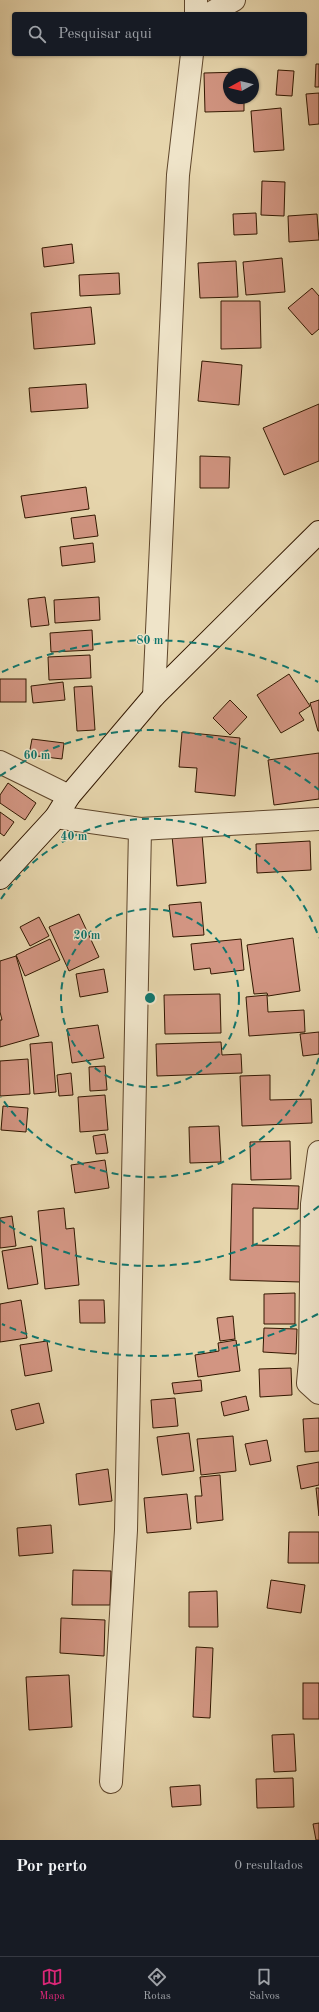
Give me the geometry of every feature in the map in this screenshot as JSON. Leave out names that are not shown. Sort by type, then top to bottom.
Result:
[{"type":"street","points":[[196,0],[196,12]]},
{"type":"street","points":[[213,12],[234,0]]},
{"type":"street","points":[[154,696],[178,175],[192,56]]},
{"type":"street","points":[[0,878],[56,817],[69,796],[154,696],[319,532]]},
{"type":"street","points":[[0,762],[69,796]]},
{"type":"street","points":[[56,817],[140,829],[319,819]]},
{"type":"street","points":[[111,1782],[126,1530],[140,829]]},
{"type":"street","points":[[319,1152],[312,1204],[310,1361],[308,1383],[319,1393]]},
{"type":"building","points":[[316,64],[319,64],[319,87],[315,87]]},
{"type":"building","points":[[278,70],[294,71],[292,96],[276,95]]},
{"type":"building","points":[[204,73],[223,73],[223,104],[244,104],[244,111],[205,112]]},
{"type":"building","points":[[319,93],[319,124],[309,125],[306,94]]},
{"type":"building","points":[[281,108],[284,150],[254,152],[251,111]]},
{"type":"building","points":[[262,181],[285,182],[284,216],[261,215]]},
{"type":"building","points":[[256,213],[257,234],[234,235],[233,214]]},
{"type":"building","points":[[317,214],[319,240],[289,242],[288,216]]},
{"type":"building","points":[[72,244],[74,263],[44,267],[42,248]]},
{"type":"building","points":[[282,258],[285,292],[246,295],[243,262]]},
{"type":"building","points":[[236,261],[238,297],[200,298],[198,263]]},
{"type":"building","points":[[119,273],[120,294],[80,296],[79,275]]},
{"type":"building","points":[[312,288],[319,296],[319,329],[312,335],[288,308]]},
{"type":"building","points":[[221,301],[260,301],[261,348],[221,349]]},
{"type":"building","points":[[91,307],[95,344],[34,349],[31,313]]},
{"type":"building","points":[[202,361],[242,365],[239,405],[198,401]]},
{"type":"building","points":[[86,384],[88,408],[31,412],[29,388]]},
{"type":"building","points":[[319,404],[319,461],[284,475],[263,428]]},
{"type":"building","points":[[200,456],[230,457],[229,488],[200,488]]},
{"type":"building","points":[[86,487],[89,509],[25,518],[21,496]]},
{"type":"building","points":[[95,515],[98,536],[74,539],[71,518]]},
{"type":"building","points":[[93,543],[95,562],[62,566],[60,547]]},
{"type":"building","points":[[45,597],[49,625],[31,627],[28,599]]},
{"type":"building","points":[[99,597],[100,620],[55,623],[54,600]]},
{"type":"building","points":[[92,630],[93,650],[51,652],[50,633]]},
{"type":"building","points":[[90,655],[91,678],[49,680],[48,657]]},
{"type":"building","points":[[289,674],[310,706],[299,713],[304,720],[281,733],[257,695]]},
{"type":"building","points":[[0,679],[26,679],[26,702],[0,702]]},
{"type":"building","points":[[63,682],[65,700],[33,703],[31,686]]},
{"type":"building","points":[[92,686],[95,730],[77,731],[74,687]]},
{"type":"building","points":[[230,700],[247,717],[230,735],[213,718]]},
{"type":"building","points":[[319,700],[319,731],[318,731],[310,703]]},
{"type":"building","points":[[182,732],[240,738],[235,796],[195,792],[197,768],[179,767]]},
{"type":"building","points":[[32,739],[64,743],[62,759],[29,755]]},
{"type":"building","points":[[319,753],[319,799],[274,805],[268,760]]},
{"type":"building","points":[[8,783],[36,803],[25,820],[0,803],[0,795]]},
{"type":"building","points":[[0,812],[14,822],[4,836],[0,833]]},
{"type":"building","points":[[202,834],[206,883],[177,886],[172,836]]},
{"type":"building","points":[[310,841],[311,870],[257,873],[256,844]]},
{"type":"building","points":[[201,902],[204,935],[173,937],[169,905]]},
{"type":"building","points":[[79,914],[99,957],[69,971],[49,927]]},
{"type":"building","points":[[39,917],[49,936],[30,946],[20,927]]},
{"type":"building","points":[[293,938],[300,991],[268,996],[267,993],[254,994],[247,945]]},
{"type":"building","points":[[50,939],[60,960],[25,976],[16,955]]},
{"type":"building","points":[[241,939],[244,970],[211,974],[210,968],[194,970],[191,944]]},
{"type":"building","points":[[16,956],[39,1036],[0,1047],[0,1020],[2,1020],[0,1012],[0,961]]},
{"type":"building","points":[[104,969],[108,992],[80,997],[76,974]]},
{"type":"building","points":[[220,994],[221,1033],[165,1034],[164,995]]},
{"type":"building","points":[[267,995],[268,1012],[304,1010],[305,1032],[249,1036],[246,997]]},
{"type":"building","points":[[98,1025],[104,1058],[72,1063],[67,1029]]},
{"type":"building","points":[[319,1032],[319,1054],[303,1056],[300,1034]]},
{"type":"building","points":[[52,1042],[56,1092],[34,1094],[30,1044]]},
{"type":"building","points":[[221,1042],[222,1055],[241,1054],[242,1073],[157,1076],[156,1044]]},
{"type":"building","points":[[28,1059],[30,1094],[0,1096],[0,1061]]},
{"type":"building","points":[[105,1066],[107,1090],[90,1091],[89,1067]]},
{"type":"building","points":[[71,1073],[73,1095],[59,1096],[57,1075]]},
{"type":"building","points":[[270,1075],[270,1100],[311,1099],[312,1123],[242,1126],[240,1076]]},
{"type":"building","points":[[105,1095],[108,1130],[80,1132],[78,1097]]},
{"type":"building","points":[[3,1106],[28,1108],[26,1132],[1,1130]]},
{"type":"building","points":[[219,1126],[221,1162],[190,1163],[189,1127]]},
{"type":"building","points":[[105,1134],[108,1153],[96,1154],[93,1136]]},
{"type":"building","points":[[290,1141],[291,1179],[251,1180],[250,1142]]},
{"type":"building","points":[[105,1160],[109,1188],[75,1193],[71,1165]]},
{"type":"building","points":[[232,1184],[299,1186],[298,1209],[253,1208],[253,1245],[302,1246],[301,1282],[230,1280]]},
{"type":"building","points":[[64,1208],[66,1229],[74,1228],[79,1285],[45,1289],[38,1211]]},
{"type":"building","points":[[12,1216],[16,1246],[0,1248],[0,1218]]},
{"type":"building","points":[[32,1246],[38,1284],[8,1289],[2,1251]]},
{"type":"building","points":[[295,1293],[295,1324],[264,1324],[264,1294]]},
{"type":"building","points":[[21,1300],[27,1338],[0,1342],[0,1304]]},
{"type":"building","points":[[79,1300],[104,1300],[105,1323],[80,1323]]},
{"type":"building","points":[[233,1316],[235,1339],[220,1341],[217,1318]]},
{"type":"building","points":[[264,1328],[297,1329],[296,1354],[263,1352]]},
{"type":"building","points":[[236,1340],[240,1371],[198,1377],[195,1355],[219,1351],[218,1343]]},
{"type":"building","points":[[47,1341],[52,1371],[25,1376],[20,1345]]},
{"type":"building","points":[[291,1368],[292,1395],[260,1397],[259,1369]]},
{"type":"building","points":[[201,1380],[202,1391],[174,1394],[172,1383]]},
{"type":"building","points":[[246,1396],[249,1410],[224,1416],[221,1402]]},
{"type":"building","points":[[175,1398],[178,1426],[153,1428],[151,1400]]},
{"type":"building","points":[[39,1403],[44,1423],[16,1430],[11,1410]]},
{"type":"building","points":[[319,1418],[319,1451],[305,1452],[303,1419]]},
{"type":"building","points":[[189,1433],[194,1471],[162,1475],[157,1437]]},
{"type":"building","points":[[233,1436],[236,1471],[201,1475],[197,1439]]},
{"type":"building","points":[[267,1440],[271,1461],[250,1465],[245,1444]]},
{"type":"building","points":[[319,1462],[319,1485],[301,1489],[297,1466]]},
{"type":"building","points":[[108,1469],[112,1501],[79,1505],[76,1474]]},
{"type":"building","points":[[220,1475],[223,1520],[197,1523],[195,1496],[202,1496],[200,1477]]},
{"type":"building","points":[[316,1488],[319,1488],[319,1516]]},
{"type":"building","points":[[187,1494],[191,1529],[147,1533],[144,1498]]},
{"type":"building","points":[[51,1525],[53,1553],[19,1556],[17,1528]]},
{"type":"building","points":[[289,1532],[319,1532],[319,1563],[288,1563]]},
{"type":"building","points":[[73,1570],[111,1571],[110,1605],[72,1605]]},
{"type":"building","points":[[271,1580],[305,1585],[301,1613],[267,1608]]},
{"type":"building","points":[[217,1591],[218,1627],[189,1627],[189,1592]]},
{"type":"building","points":[[61,1618],[105,1620],[104,1656],[60,1653]]},
{"type":"building","points":[[196,1647],[213,1648],[210,1718],[193,1717]]},
{"type":"building","points":[[69,1675],[72,1727],[29,1730],[26,1677]]},
{"type":"building","points":[[303,1683],[319,1683],[319,1719],[303,1719]]},
{"type":"building","points":[[294,1734],[296,1771],[274,1772],[272,1735]]},
{"type":"building","points":[[293,1778],[294,1807],[257,1808],[256,1779]]},
{"type":"building","points":[[200,1785],[201,1805],[172,1807],[170,1787]]},
{"type":"building","points":[[319,1823],[319,1840],[316,1840],[313,1824]]}]
